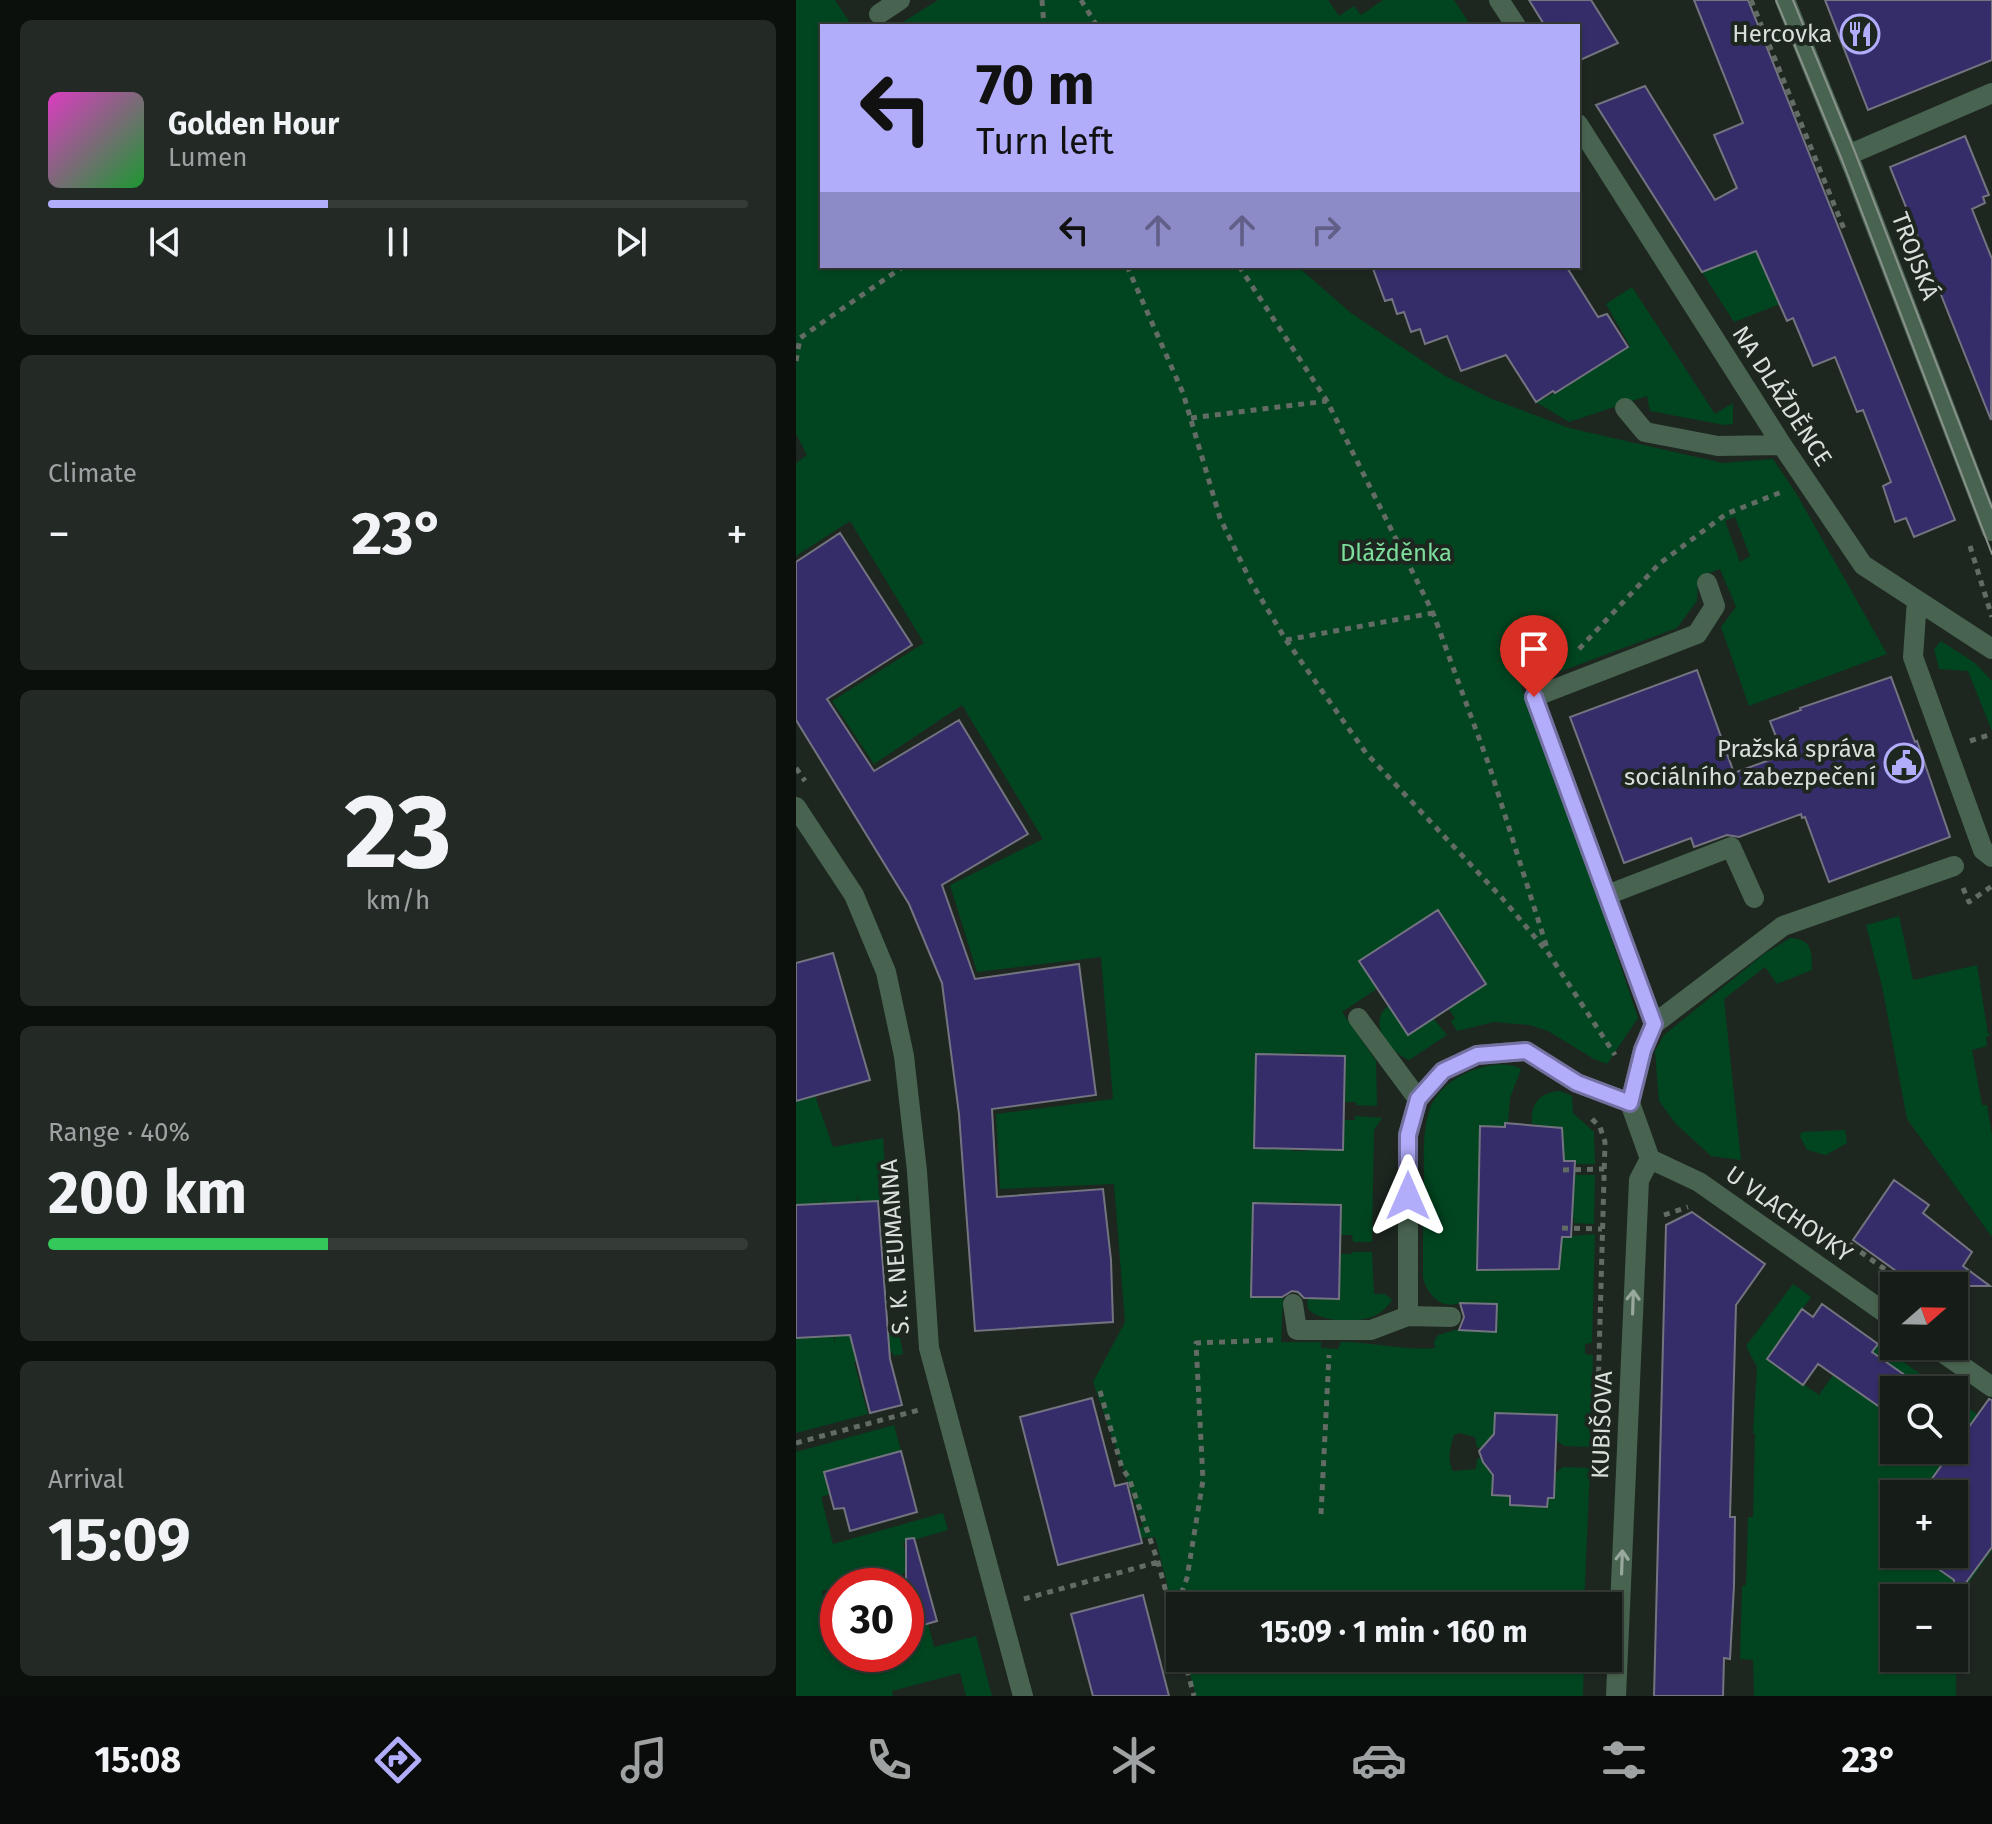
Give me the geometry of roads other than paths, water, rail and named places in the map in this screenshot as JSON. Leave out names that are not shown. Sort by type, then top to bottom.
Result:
[{"type":"street","points":[[879,14],[900,0]]},
{"type":"street","points":[[1499,0],[1515,24]]},
{"type":"street","name":"TROJSKÁ","points":[[1785,0],[1848,155],[1992,531]]},
{"type":"street","points":[[1848,155],[1992,93]]},
{"type":"street","name":"NA DLÁŽDĚNCE","points":[[1580,127],[1782,445],[1863,565],[1992,649]]},
{"type":"street","points":[[1625,408],[1645,432],[1718,446],[1782,445]]},
{"type":"street","points":[[1654,1024],[1534,697],[1697,634],[1715,606],[1707,583]]},
{"type":"street","points":[[1917,600],[1913,657],[1983,850],[1992,857]]},
{"type":"street","name":"S. K. NEUMANNA","points":[[796,807],[854,895],[886,972],[904,1056],[917,1171],[929,1348],[1023,1696]]},
{"type":"street","points":[[1607,895],[1731,847],[1754,898]]},
{"type":"street","points":[[1650,1159],[1630,1103],[1643,1050],[1654,1024],[1783,926],[1956,872]]},
{"type":"street","points":[[1358,1018],[1418,1099]]},
{"type":"street","points":[[1408,1316],[1408,1135],[1418,1099],[1443,1071],[1477,1055],[1526,1051],[1577,1083],[1630,1103]]},
{"type":"street","name":"U VLACHOVKY","points":[[1650,1159],[1699,1182],[1880,1309]]},
{"type":"street","name":"KUBIŠOVA","points":[[1616,1696],[1639,1180],[1650,1159]]},
{"type":"street","points":[[1293,1304],[1297,1330],[1371,1330],[1408,1316],[1451,1317]]},
{"type":"street","points":[[1953,1360],[1992,1387]]},
{"type":"tram line","points":[[1776,0],[1842,160],[1992,554]]},
{"type":"tram line","points":[[1793,0],[1992,508]]},
{"type":"place","name":"Hercovka","points":[[1860,34]]},
{"type":"place","name":"Pražská správa sociálního zabezpečení","points":[[1904,763]]},
{"type":"park label","name":"Dlážděnka","points":[[1396,553]]}]
